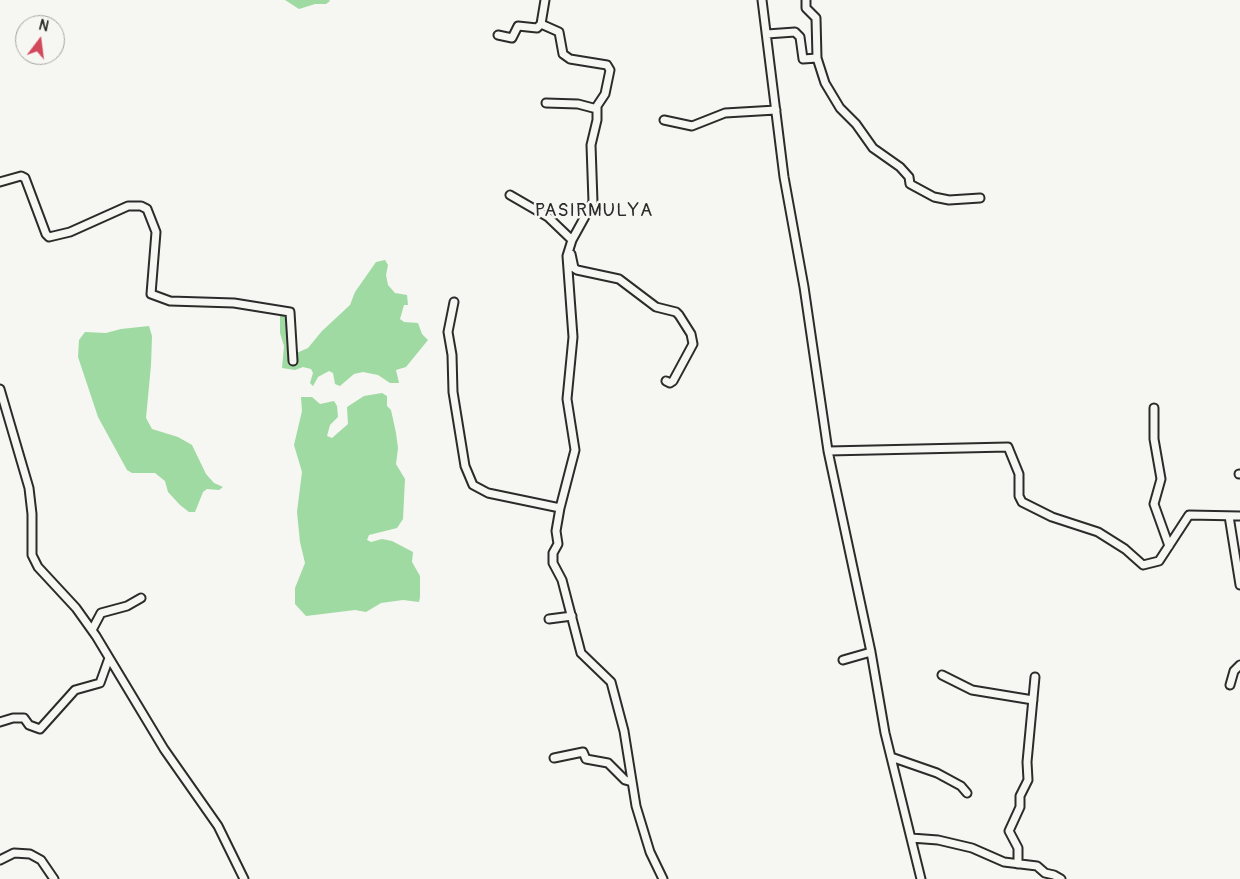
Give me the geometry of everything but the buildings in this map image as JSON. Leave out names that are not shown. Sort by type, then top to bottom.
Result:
[{"type":"street","points":[[498,35],[512,38],[518,26],[535,28],[541,24],[545,0]]},
{"type":"street","points":[[762,0],[784,177],[804,286],[828,451],[871,652],[891,757],[920,879]]},
{"type":"street","points":[[806,0],[806,8],[816,18],[817,58],[825,83],[840,108],[856,124],[873,148],[906,173],[910,184],[940,200],[980,198]]},
{"type":"street","points":[[541,24],[559,32],[561,50],[566,58],[610,66],[608,85],[598,109],[590,159],[593,202],[571,243],[567,256],[573,337],[567,399],[575,450],[560,508],[556,531],[558,544],[552,558],[562,580],[581,653],[611,682],[624,731],[636,806],[644,833],[663,879]]},
{"type":"street","points":[[767,34],[795,32],[800,37],[803,59],[817,58]]},
{"type":"street","points":[[546,103],[578,104],[598,109]]},
{"type":"street","points":[[664,120],[692,126],[725,113],[776,110]]},
{"type":"street","points":[[0,182],[21,176],[25,178],[46,234],[49,237],[70,232],[128,206],[141,206],[147,209],[156,232],[151,294],[170,301],[234,303],[290,312],[293,361]]},
{"type":"street","points":[[510,195],[548,217],[571,243],[573,265],[577,270],[619,279],[656,307],[676,312],[679,315],[691,334],[693,344],[673,381],[670,383],[666,381]]},
{"type":"street","points":[[454,302],[448,332],[452,350],[453,392],[465,466],[473,485],[488,493],[560,508]]},
{"type":"street","points":[[0,389],[28,488],[32,514],[32,555],[42,572],[76,608],[92,630],[164,748],[218,826],[244,879]]},
{"type":"street","points":[[1154,408],[1154,439],[1161,479],[1154,504],[1169,546]]},
{"type":"street","points":[[828,451],[990,445],[1008,447],[1019,474],[1019,496],[1029,506],[1071,524],[1098,532],[1125,549],[1143,565],[1155,564],[1159,561],[1189,515],[1240,516]]},
{"type":"street","points":[[1229,516],[1240,585]]},
{"type":"street","points":[[92,630],[101,613],[127,606],[141,598]]},
{"type":"street","points":[[549,619],[572,616]]},
{"type":"street","points":[[843,660],[871,652]]},
{"type":"street","points":[[0,722],[14,718],[24,718],[29,725],[41,728],[75,690],[100,683],[109,658]]},
{"type":"street","points":[[1230,684],[1234,671],[1240,665]]},
{"type":"street","points":[[942,675],[972,690],[1033,700]]},
{"type":"street","points":[[1018,864],[1018,848],[1009,831],[1020,807],[1020,796],[1028,780],[1027,762],[1035,677]]},
{"type":"street","points":[[554,758],[583,752],[587,760],[608,763],[625,780],[632,782]]},
{"type":"street","points":[[891,757],[937,773],[961,786],[966,793]]},
{"type":"street","points":[[911,838],[956,843],[985,852],[1004,862],[1037,866],[1045,873],[1054,874],[1060,879]]},
{"type":"street","points":[[0,860],[14,853],[30,854],[41,860],[54,879]]},
{"type":"green space","points":[[285,0],[330,1],[326,4],[315,4],[299,9]]},
{"type":"green space","points":[[385,260],[388,265],[386,275],[388,285],[395,293],[407,295],[408,305],[404,305],[400,319],[404,322],[418,323],[422,334],[428,340],[406,367],[396,370],[399,383],[390,383],[378,375],[363,372],[354,374],[340,386],[335,384],[333,373],[329,371],[318,377],[313,386],[310,383],[313,373],[311,369],[303,367],[295,370],[282,368],[284,346],[280,333],[280,316],[283,314],[287,318],[289,353],[292,355],[308,348],[322,331],[350,305],[355,292],[376,262]]},
{"type":"green space","points":[[149,326],[152,336],[146,418],[152,429],[178,437],[192,445],[206,474],[214,483],[223,487],[219,490],[207,489],[203,492],[195,512],[189,512],[180,505],[168,492],[165,481],[155,473],[132,473],[127,470],[98,417],[78,357],[79,340],[85,332],[106,333],[121,329]]},
{"type":"green space","points":[[382,393],[387,396],[387,406],[391,410],[396,433],[398,448],[396,464],[405,479],[403,519],[397,528],[369,535],[367,540],[371,542],[382,539],[392,541],[413,552],[412,562],[420,576],[419,602],[403,600],[381,603],[366,612],[355,610],[306,616],[295,604],[295,588],[305,563],[300,542],[297,512],[302,472],[294,445],[302,411],[301,397],[312,397],[320,404],[334,401],[337,406],[338,417],[330,425],[327,436],[332,438],[348,424],[347,407],[364,396]]},
{"type":"district","name":"PASIRMULYA","points":[[594,211]]}]
